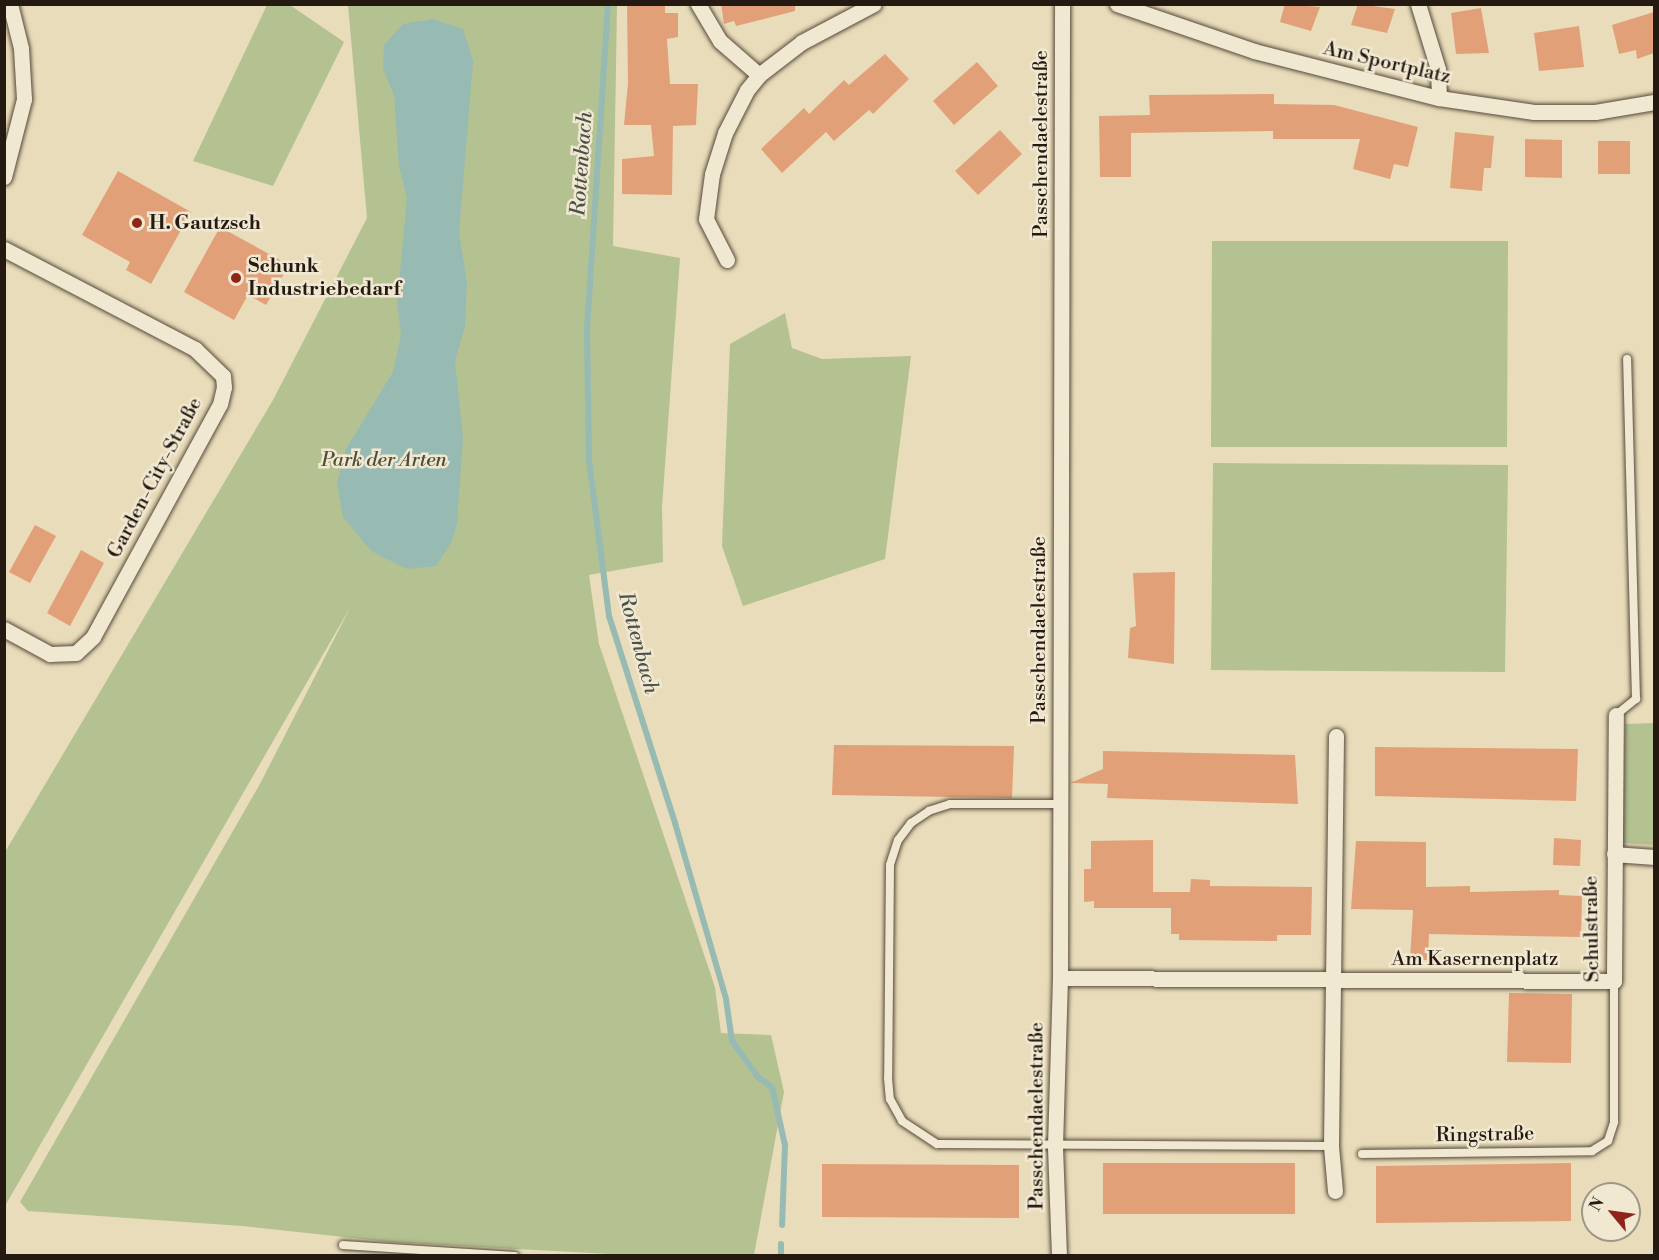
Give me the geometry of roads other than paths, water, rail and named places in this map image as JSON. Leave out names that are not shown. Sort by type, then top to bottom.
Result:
[{"type":"street","points":[[4,177],[24,99],[21,48],[10,4]]},
{"type":"street","points":[[698,4],[720,41],[759,75]]},
{"type":"street","points":[[727,260],[706,219],[712,174],[725,133],[759,75],[802,42],[874,4]]},
{"type":"street","name":"Passchendaelestraße","points":[[1059,1256],[1055,1146],[1060,978],[1062,4]]},
{"type":"street","name":"Am Sportplatz","points":[[1117,4],[1254,51],[1439,98],[1534,112],[1595,112],[1654,102]]},
{"type":"street","points":[[1418,4],[1438,69],[1439,98]]},
{"type":"street","name":"Garden-City-Straße","points":[[4,249],[195,349],[224,376],[224,387],[220,404],[93,637],[76,653],[50,654],[4,629]]},
{"type":"street","name":"Schulstraße","points":[[1614,981],[1616,715]]},
{"type":"street","points":[[1335,1191],[1331,1146],[1335,979],[1336,736]]},
{"type":"street","points":[[1614,854],[1654,857]]},
{"type":"street","name":"Am Kasernenplatz","points":[[1060,978],[1614,981]]},
{"type":"lane","points":[[1616,715],[1636,699],[1627,359]]},
{"type":"lane","points":[[1059,804],[950,804],[929,811],[911,823],[898,840],[889,880],[888,1078],[894,1110],[912,1131],[938,1144],[1331,1146]]},
{"type":"lane","name":"Schulstraße","points":[[1608,1142],[1614,1122],[1614,981]]},
{"type":"lane","name":"Ringstraße","points":[[1362,1154],[1592,1151],[1608,1142]]},
{"type":"lane","points":[[343,1245],[515,1256]]},
{"type":"water","points":[[433,19],[463,29],[473,61],[459,233],[467,282],[465,326],[455,361],[463,437],[457,523],[452,541],[436,566],[407,569],[371,551],[343,517],[337,483],[346,449],[393,372],[401,335],[397,303],[407,199],[399,166],[394,95],[383,69],[384,45],[403,24]]},
{"type":"waterway","name":"Rottenbach","points":[[608,4],[587,332],[589,460],[609,616],[675,823],[726,999],[732,1041],[758,1077],[772,1087],[785,1145],[782,1225]]},
{"type":"waterway","name":"Rottenbach","points":[[781,1244],[781,1256]]},
{"type":"place","name":"H. Gautzsch","points":[[137,223]]},
{"type":"place","name":"Schunk Industriebedarf","points":[[236,278]]},
{"type":"park label","name":"Park der Arten","points":[[384,460]]}]
